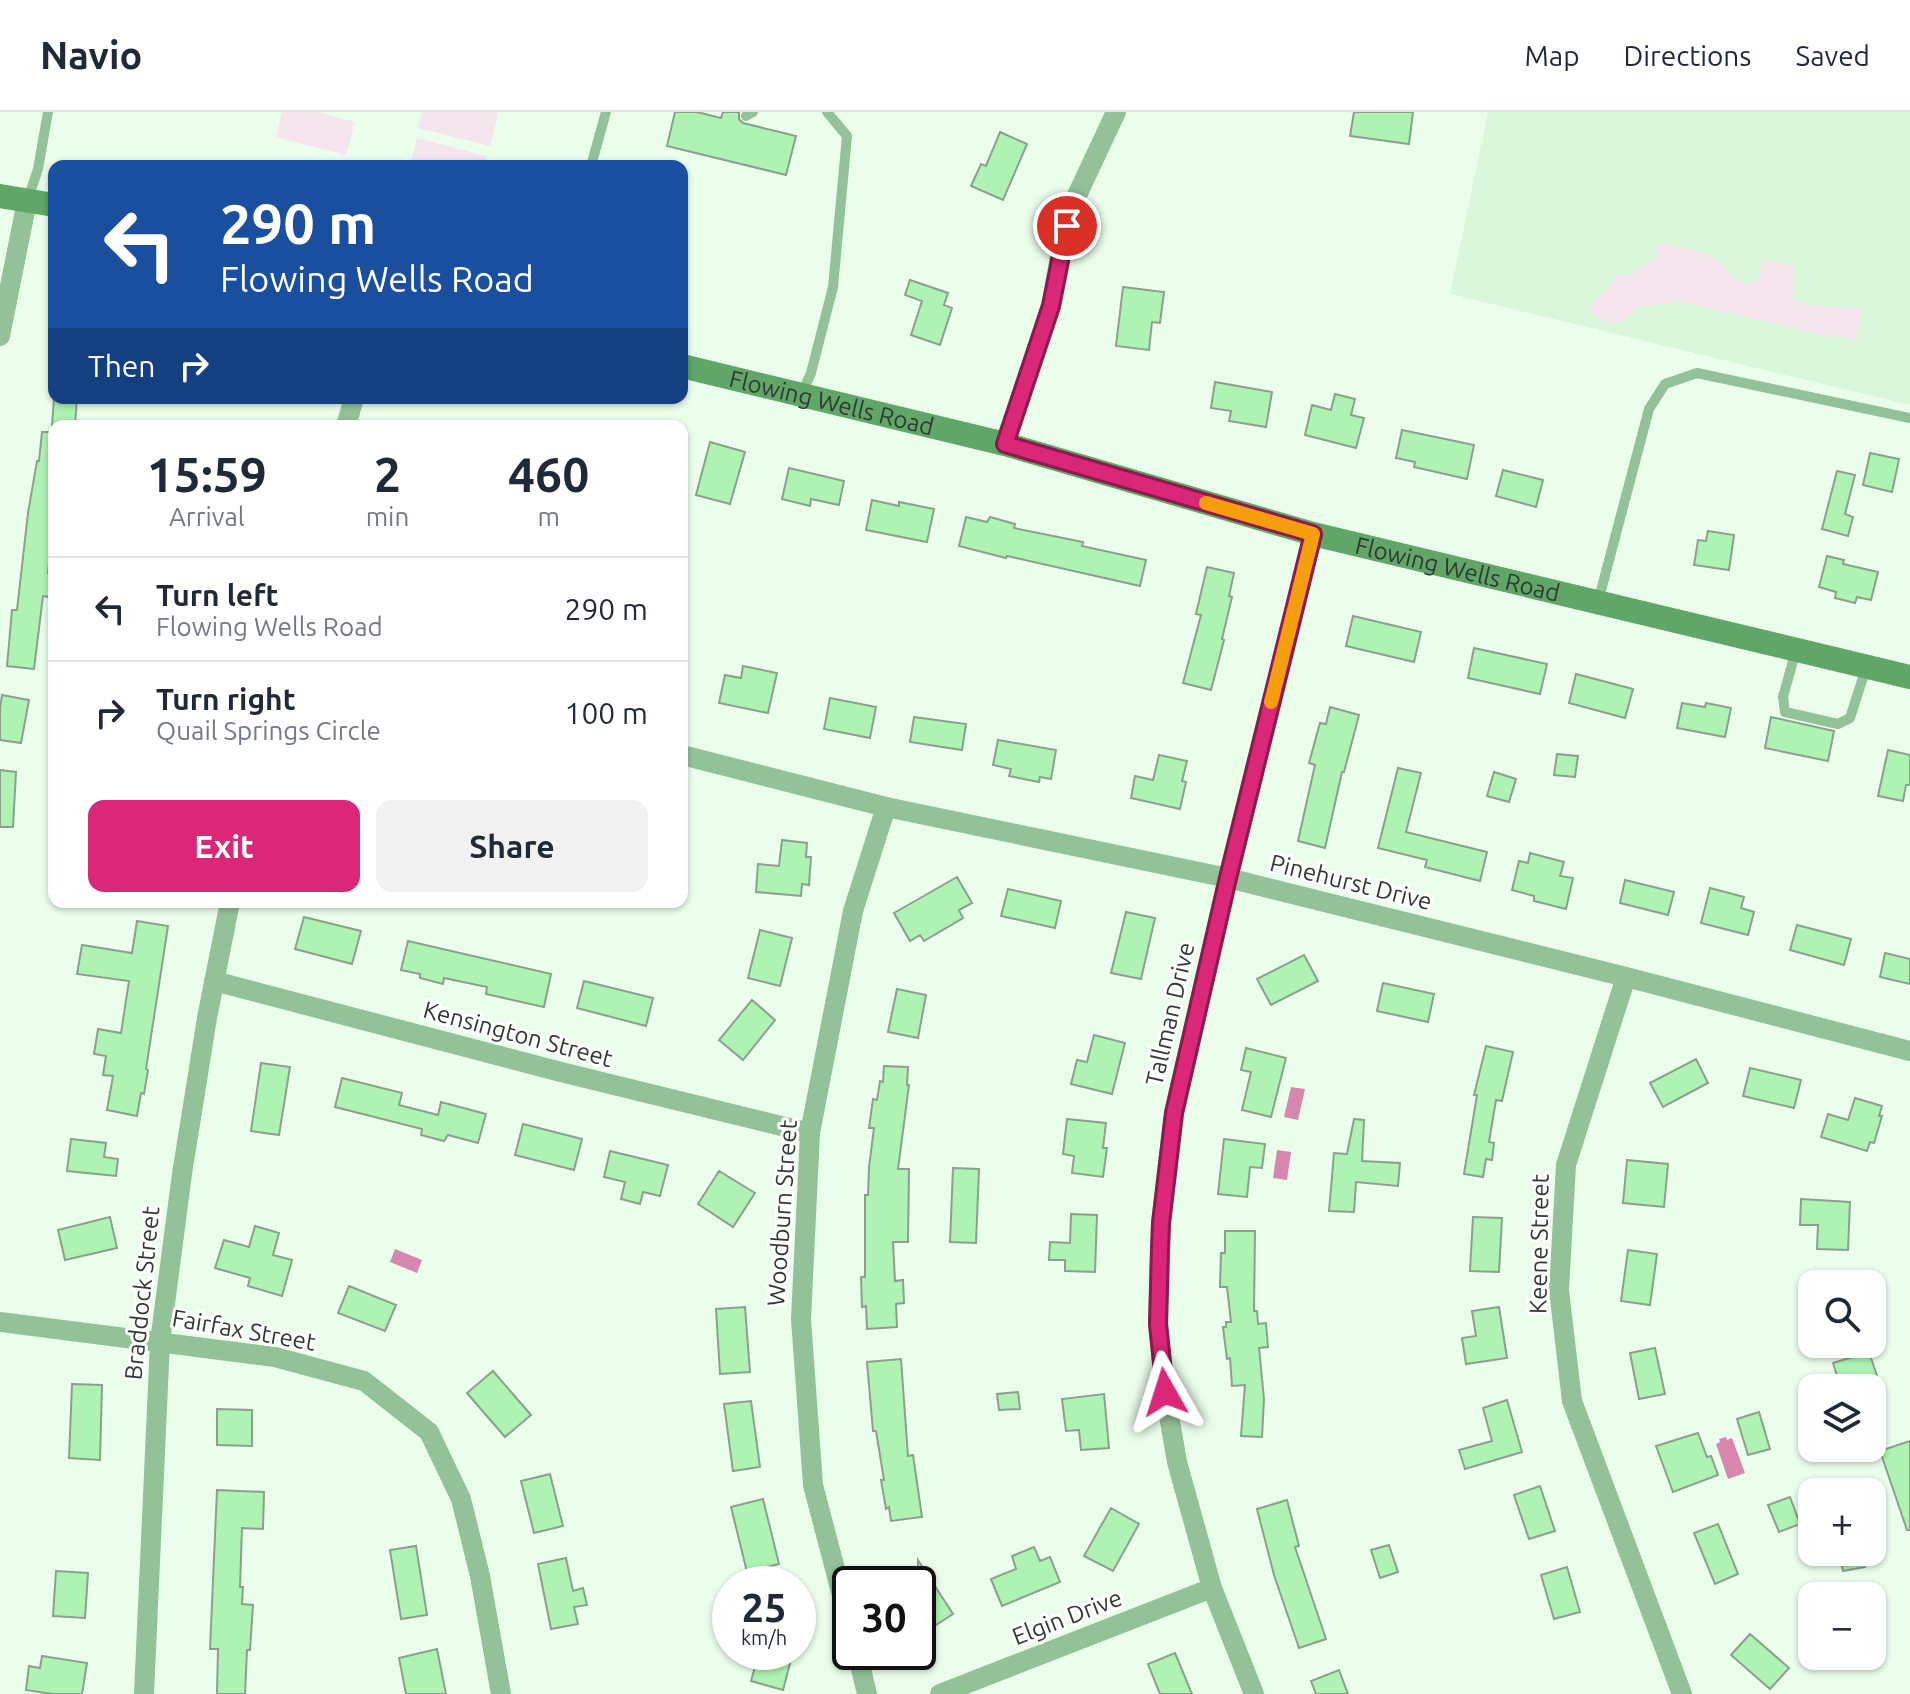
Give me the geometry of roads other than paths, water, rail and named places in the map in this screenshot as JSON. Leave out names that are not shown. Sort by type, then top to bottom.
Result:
[{"type":"main road","points":[[0,196],[48,204]]},
{"type":"main road","name":"Flowing Wells Road","points":[[688,367],[1005,444],[1313,534],[1910,677]]},
{"type":"street","points":[[1005,444],[1051,306],[1072,206],[1116,112]]},
{"type":"street","points":[[0,336],[27,201]]},
{"type":"street","name":"Tallman Drive","points":[[1254,1694],[1212,1588],[1177,1462],[1158,1324],[1161,1223],[1174,1113],[1313,534]]},
{"type":"street","name":"Pinehurst Drive","points":[[688,757],[886,807],[1228,878],[1910,1051]]},
{"type":"street","name":"Woodburn Street","points":[[834,1566],[813,1485],[801,1319],[810,1133],[853,911],[886,807]]},
{"type":"street","name":"Braddock Street","points":[[144,1694],[160,1342],[182,1174],[229,908]]},
{"type":"street","name":"Keene Street","points":[[1626,977],[1566,1165],[1559,1290],[1572,1401],[1682,1694]]},
{"type":"street","name":"Kensington Street","points":[[214,981],[561,1072],[810,1133]]},
{"type":"street","name":"Fairfax Street","points":[[0,1322],[275,1357],[364,1381],[429,1432],[461,1499],[480,1576],[501,1694]]},
{"type":"street","name":"Elgin Drive","points":[[940,1694],[1212,1588]]},
{"type":"street","points":[[861,1670],[867,1694]]},
{"type":"lane","points":[[27,201],[38,169],[48,112]]},
{"type":"lane","points":[[593,160],[606,112]]},
{"type":"lane","points":[[801,395],[811,373],[833,287],[846,160],[847,136],[827,112]]},
{"type":"lane","points":[[1598,602],[1649,409],[1665,384],[1697,373],[1910,418]]},
{"type":"lane","points":[[1796,648],[1783,697],[1785,712],[1838,724],[1850,718],[1866,667]]}]
